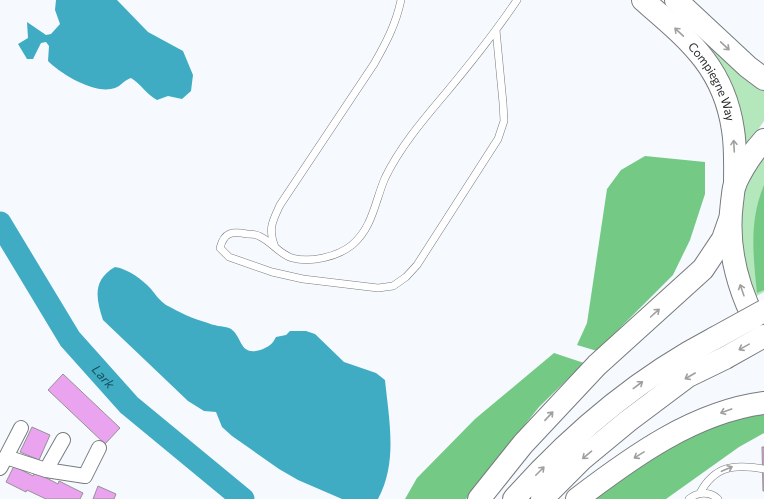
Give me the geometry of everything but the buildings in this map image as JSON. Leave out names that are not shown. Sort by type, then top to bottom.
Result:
[{"type":"highway","name":"Compiegne Way","points":[[643,0],[692,44],[705,58],[714,74],[729,109],[733,131],[735,185]]},
{"type":"highway","name":"Compiegne Way","points":[[676,0],[748,67],[764,79]]},
{"type":"highway","points":[[542,499],[582,459],[628,421],[688,376],[764,337],[747,305],[740,285],[731,244],[730,219],[735,185],[764,140]]},
{"type":"highway","points":[[478,499],[523,444],[597,365],[703,269],[723,239],[730,219]]},
{"type":"highway","points":[[514,499],[570,442],[615,403],[678,357],[764,311]]},
{"type":"highway","points":[[577,499],[626,463],[672,435],[710,417],[740,406],[764,403]]},
{"type":"street","points":[[21,428],[3,462],[85,476],[99,448]]},
{"type":"street","points":[[46,470],[63,440]]},
{"type":"lane","points":[[275,247],[270,235],[272,221],[280,206],[374,64],[392,29],[401,0]]},
{"type":"lane","points":[[496,30],[504,121],[498,139],[406,277],[393,286],[378,288],[303,279],[246,264],[229,257],[220,248],[222,240],[228,234],[240,232],[258,235],[291,257],[303,260],[339,253],[352,244],[363,233],[373,215],[385,178],[396,158],[414,132],[496,30],[517,0]]},
{"type":"lane","points":[[689,499],[700,493],[706,482],[716,474],[732,466],[764,469]]},
{"type":"lane","points":[[700,493],[708,494],[718,499]]},
{"type":"green space","points":[[696,31],[764,85],[764,121],[742,152],[726,74],[717,59]]},
{"type":"green space","points":[[764,144],[764,292],[753,298],[746,283],[737,205]]},
{"type":"green space","points":[[645,156],[705,162],[705,194],[690,240],[673,275],[597,351],[577,345],[587,323],[607,189],[621,170]]},
{"type":"green space","points":[[764,185],[764,290],[757,293],[753,238],[756,212]]},
{"type":"green space","points":[[554,353],[584,363],[539,407],[466,499],[405,499],[417,478],[475,419]]},
{"type":"green space","points":[[764,409],[764,433],[739,447],[666,499],[587,499],[648,456],[716,422]]},
{"type":"water","points":[[56,0],[117,0],[148,32],[183,51],[193,75],[191,91],[182,99],[168,96],[157,100],[131,78],[115,88],[98,89],[88,86],[61,72],[48,61],[49,46],[46,42],[41,43],[33,59],[27,59],[18,44],[28,38],[27,22],[46,35],[51,34],[60,24],[55,10]]},
{"type":"water","points":[[115,267],[130,272],[139,278],[166,305],[181,313],[213,325],[229,328],[237,335],[245,348],[249,351],[263,349],[271,344],[276,337],[286,335],[290,331],[306,331],[315,334],[344,362],[376,373],[385,380],[390,425],[390,456],[384,485],[378,499],[342,499],[298,480],[279,469],[232,436],[222,427],[216,412],[204,411],[188,401],[103,320],[98,297],[99,284],[102,278]]},
{"type":"waterway","name":"Lark","points":[[0,223],[70,339],[129,405],[243,499]]}]
